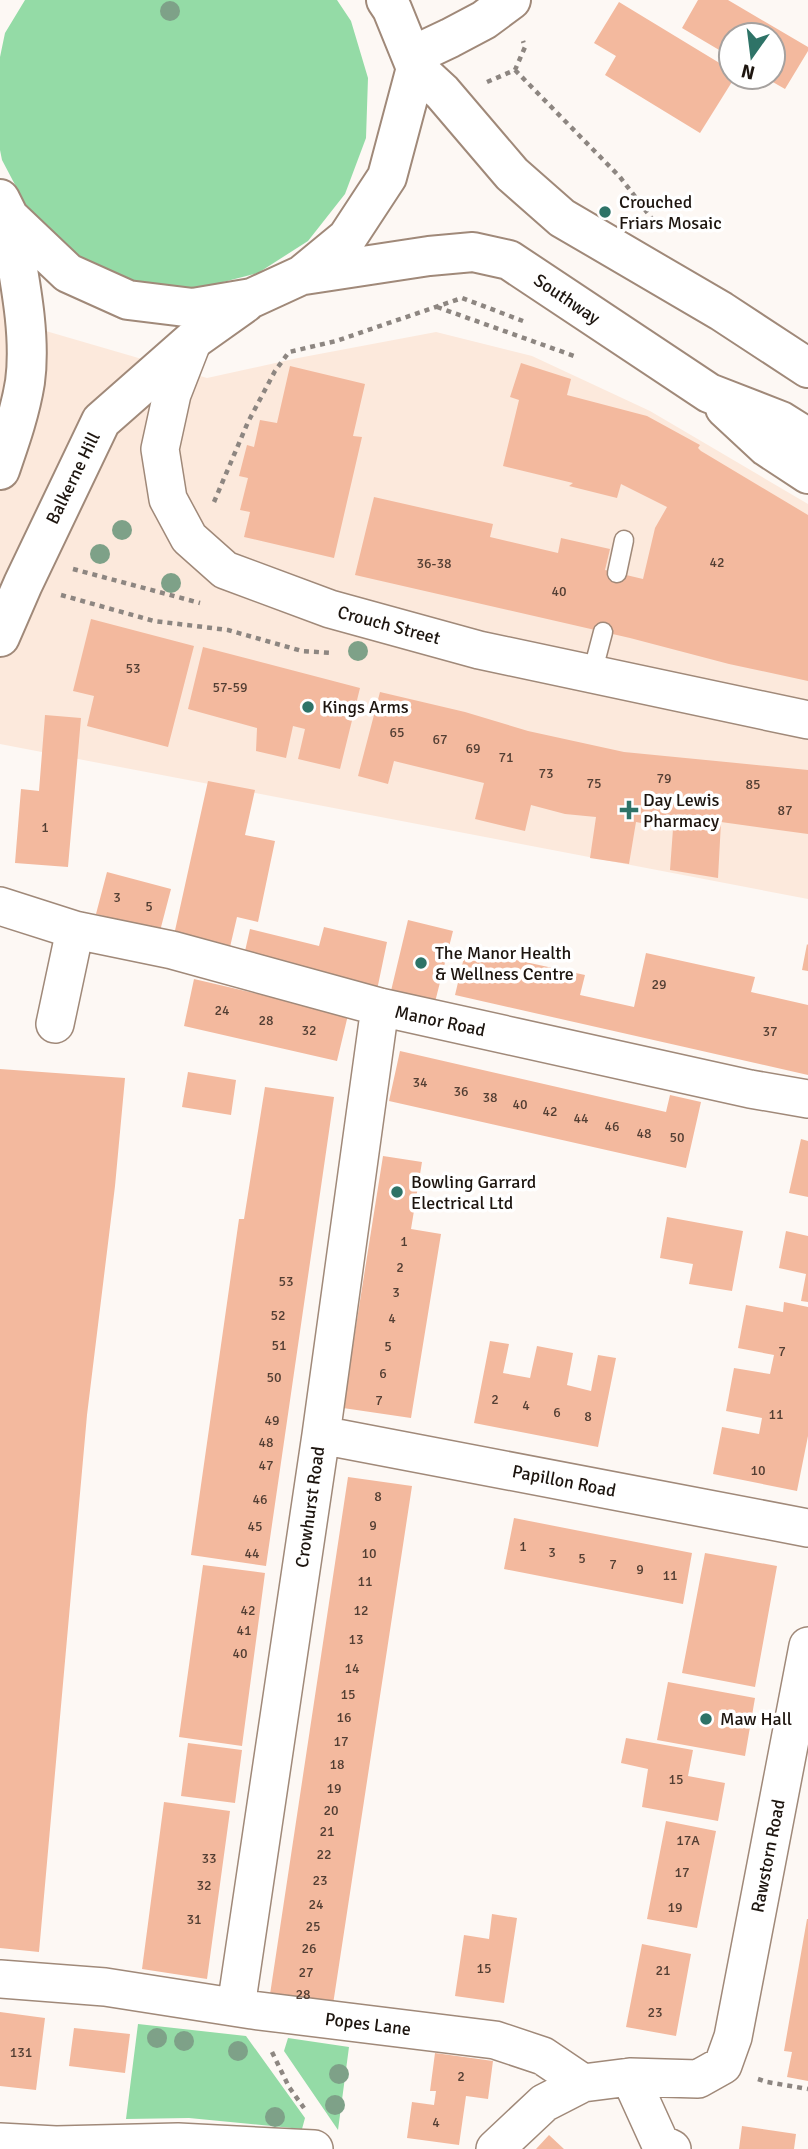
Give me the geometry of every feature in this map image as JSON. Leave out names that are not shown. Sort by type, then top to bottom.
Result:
[{"type":"main road","points":[[386,0],[414,62],[512,174],[562,218],[721,311],[808,368]]},
{"type":"main road","points":[[414,62],[484,20],[510,0]]},
{"type":"main road","name":"Southway","points":[[4,208],[68,273],[128,300],[193,308],[252,298],[302,275],[347,238],[387,177],[414,62]]},
{"type":"main road","points":[[0,470],[15,425],[25,380],[26,325],[4,208]]},
{"type":"main road","name":"Southway","points":[[302,275],[473,252],[509,260],[709,393],[781,421],[808,438]]},
{"type":"main road","name":"Balkerne Hill","points":[[0,637],[101,421],[193,340],[252,298]]},
{"type":"main road","points":[[709,393],[767,447],[808,474]]},
{"type":"street","name":"Crouch Street","points":[[193,340],[172,394],[160,449],[168,499],[173,509],[189,538],[226,570],[330,609],[478,650],[808,720]]},
{"type":"street","name":"Manor Road","points":[[0,906],[75,930],[172,950],[380,1007],[808,1100]]},
{"type":"street","points":[[55,1024],[75,930]]},
{"type":"street","name":"Crowhurst Road","points":[[236,2007],[321,1435],[380,1007]]},
{"type":"street","name":"Papillon Road","points":[[321,1435],[808,1528]]},
{"type":"street","name":"Rawstorn Road","points":[[723,2065],[733,2037],[808,1646]]},
{"type":"street","name":"Popes Lane","points":[[10,1980],[105,1987],[236,2007],[495,2040],[543,2056],[583,2083]]},
{"type":"street","points":[[495,2149],[544,2103],[583,2083],[630,2077],[698,2079],[723,2065]]},
{"type":"street","points":[[630,2077],[660,2143],[672,2149]]},
{"type":"street","points":[[0,2142],[56,2145],[178,2142],[312,2132]]},
{"type":"lane","points":[[617,573],[624,540]]},
{"type":"lane","points":[[592,674],[603,632]]},
{"type":"path","points":[[515,70],[620,177],[663,231]]},
{"type":"path","points":[[214,507],[214,500],[248,422],[275,371],[289,352],[336,341],[462,298],[526,322]]},
{"type":"path","points":[[436,307],[579,358]]},
{"type":"path","points":[[64,566],[130,584]]},
{"type":"path","points":[[52,593],[154,621],[228,630],[302,651],[342,651]]},
{"type":"path","points":[[269,2045],[312,2132]]},
{"type":"path","points":[[723,2065],[767,2082],[808,2089]]},
{"type":"shaded area","points":[[0,191],[39,329],[207,378],[436,332],[532,356],[650,411],[808,504],[808,899],[0,744]]},
{"type":"green space","points":[[25,0],[337,0],[351,21],[368,78],[366,138],[345,194],[308,241],[258,273],[200,288],[140,285],[80,260],[32,217],[2,160],[0,57],[5,33]]},
{"type":"green space","points":[[138,2024],[246,2036],[305,2118],[302,2129],[189,2118],[126,2119]]},
{"type":"green space","points":[[288,2038],[349,2047],[338,2130],[284,2051]]},
{"type":"building","points":[[698,0],[728,0],[764,21],[717,21],[717,49],[682,28]]},
{"type":"building","points":[[619,2],[717,62],[717,91],[726,91],[700,133],[605,75],[616,56],[594,43]]},
{"type":"building","points":[[787,35],[808,47],[787,86]]},
{"type":"building","points":[[521,363],[571,379],[567,395],[647,416],[700,445],[698,448],[701,451],[808,515],[808,681],[355,575],[374,497],[493,524],[490,537],[558,553],[561,538],[610,549],[605,570],[643,579],[655,528],[667,507],[621,484],[617,498],[569,486],[573,483],[503,466],[519,400],[510,397]]},
{"type":"building","points":[[290,366],[365,384],[353,436],[362,437],[334,558],[244,537],[250,512],[240,510],[248,478],[239,476],[247,445],[254,447],[260,420],[277,423]]},
{"type":"building","points":[[91,619],[194,646],[168,747],[87,726],[94,696],[73,691]]},
{"type":"building","name":"Kings Arms","points":[[203,647],[360,688],[340,769],[298,759],[305,729],[293,726],[286,758],[256,751],[257,728],[188,709]]},
{"type":"building","points":[[380,692],[465,712],[528,731],[624,752],[808,770],[808,834],[721,822],[718,878],[670,870],[673,829],[636,822],[629,864],[590,858],[596,817],[565,814],[531,805],[525,831],[475,819],[484,783],[394,761],[388,784],[358,776]]},
{"type":"building","points":[[45,715],[81,718],[68,867],[15,863],[21,789],[39,791]]},
{"type":"building","points":[[208,781],[255,790],[245,835],[275,841],[258,922],[237,917],[230,947],[174,935]]},
{"type":"building","points":[[107,872],[171,889],[160,931],[96,914]]},
{"type":"building","name":"The Manor Health & Wellness Centre","points":[[408,920],[453,931],[434,1006],[390,995]]},
{"type":"building","points":[[324,927],[387,942],[377,990],[243,960],[250,929],[319,946]]},
{"type":"building","points":[[808,945],[808,971],[802,970]]},
{"type":"building","points":[[466,949],[585,975],[580,995],[634,1007],[646,953],[755,977],[751,992],[808,1005],[808,1075],[455,995]]},
{"type":"building","points":[[194,979],[348,1015],[337,1061],[184,1026]]},
{"type":"building","points":[[400,1051],[666,1112],[670,1095],[701,1102],[686,1168],[389,1101]]},
{"type":"building","points":[[0,1069],[125,1078],[115,1186],[87,1415],[39,1952],[0,1948]]},
{"type":"building","points":[[188,1072],[236,1080],[231,1115],[182,1107]]},
{"type":"building","points":[[265,1087],[334,1097],[266,1566],[191,1555],[239,1219],[244,1219]]},
{"type":"building","points":[[801,1139],[808,1141],[808,1197],[789,1193]]},
{"type":"building","points":[[383,1156],[422,1162],[411,1229],[441,1234],[411,1418],[343,1408]]},
{"type":"building","points":[[667,1217],[743,1231],[732,1291],[689,1284],[693,1264],[660,1258]]},
{"type":"building","points":[[786,1231],[808,1236],[808,1302],[801,1301],[806,1274],[779,1268]]},
{"type":"building","points":[[784,1302],[808,1307],[808,1436],[797,1491],[713,1474],[722,1427],[759,1434],[762,1418],[726,1411],[734,1368],[770,1374],[774,1355],[738,1348],[746,1305],[783,1312]]},
{"type":"building","points":[[490,1341],[509,1344],[503,1373],[530,1378],[537,1346],[573,1353],[567,1385],[591,1391],[598,1355],[616,1358],[598,1447],[474,1423]]},
{"type":"building","points":[[348,1477],[412,1486],[332,2011],[269,2001]]},
{"type":"building","points":[[514,1518],[692,1553],[683,1604],[504,1569]]},
{"type":"building","points":[[705,1553],[777,1566],[755,1687],[682,1673]]},
{"type":"building","points":[[203,1565],[265,1573],[242,1746],[179,1737]]},
{"type":"building","name":"Maw Hall","points":[[668,1682],[755,1698],[745,1756],[657,1740]]},
{"type":"building","points":[[626,1738],[693,1750],[688,1776],[725,1783],[718,1821],[642,1807],[648,1769],[621,1763]]},
{"type":"building","points":[[188,1743],[242,1750],[235,1803],[181,1796]]},
{"type":"building","points":[[164,1802],[230,1811],[207,1979],[142,1969]]},
{"type":"building","points":[[666,1821],[716,1831],[697,1928],[647,1919]]},
{"type":"building","points":[[492,1914],[517,1918],[504,2003],[455,1996],[464,1935],[489,1939]]},
{"type":"building","points":[[807,1919],[808,2081],[787,2077],[792,2052],[784,2051]]},
{"type":"building","points":[[642,1944],[691,1954],[676,2036],[626,2027]]},
{"type":"building","points":[[0,2012],[45,2018],[36,2090],[0,2086]]},
{"type":"building","points":[[74,2028],[130,2034],[125,2073],[69,2066]]},
{"type":"building","points":[[435,2053],[493,2061],[488,2099],[466,2096],[459,2145],[407,2138],[412,2102],[434,2105],[436,2091],[430,2091]]},
{"type":"building","points":[[742,2126],[796,2134],[794,2149],[739,2149]]},
{"type":"building","points":[[549,2135],[564,2149],[536,2149]]},
{"type":"place","name":"Crouched Friars Mosaic","points":[[605,212]]},
{"type":"place","name":"Kings Arms","points":[[308,707]]},
{"type":"place","name":"Day Lewis Pharmacy","points":[[629,810]]},
{"type":"place","name":"The Manor Health & Wellness Centre","points":[[421,963]]},
{"type":"place","name":"Bowling Garrard Electrical Ltd","points":[[397,1192]]},
{"type":"place","name":"Maw Hall","points":[[706,1719]]}]
